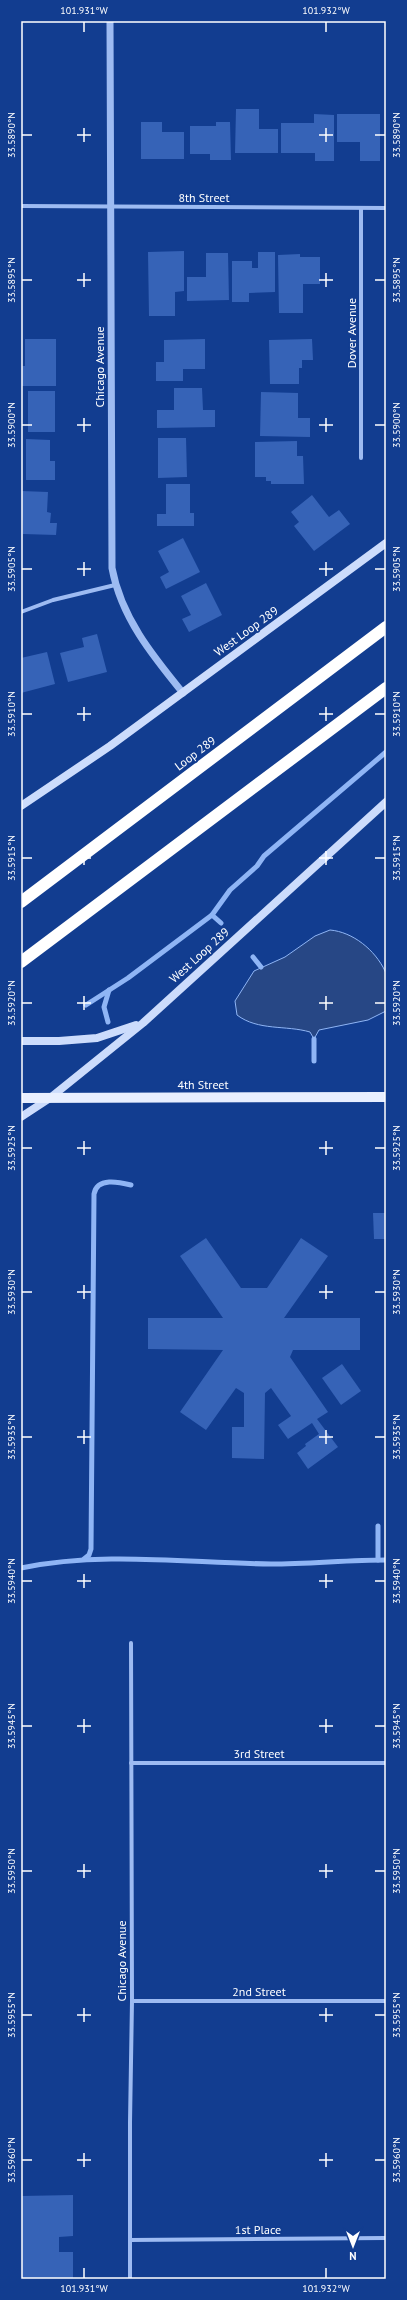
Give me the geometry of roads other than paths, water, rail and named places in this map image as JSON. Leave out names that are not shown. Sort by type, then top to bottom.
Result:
[{"type":"highway","name":"Loop 289","points":[[21,902],[386,627]]},
{"type":"highway","points":[[21,962],[386,688]]},
{"type":"main road","name":"West Loop 289","points":[[21,806],[183,693],[386,543]]},
{"type":"main road","name":"West Loop 289","points":[[21,1117],[50,1098],[143,1023],[386,802]]},
{"type":"main road","points":[[21,1041],[59,1042],[97,1038],[143,1023]]},
{"type":"main road","name":"4th Street","points":[[21,1098],[386,1097]]},
{"type":"street","name":"Chicago Avenue","points":[[110,21],[110,547],[115,585],[139,635],[183,693]]},
{"type":"street","name":"8th Street","points":[[21,206],[386,208]]},
{"type":"street","name":"Dover Avenue","points":[[361,208],[361,458]]},
{"type":"street","points":[[21,612],[53,600],[115,585]]},
{"type":"street","name":"Chicago Avenue","points":[[130,2279],[132,1643]]},
{"type":"street","name":"3rd Street","points":[[132,1763],[386,1763]]},
{"type":"street","name":"2nd Street","points":[[132,2001],[386,2001]]},
{"type":"street","name":"1st Place","points":[[130,2240],[386,2238]]},
{"type":"water","points":[[330,930],[339,931],[355,938],[369,949],[381,963],[387,979],[386,1011],[368,1020],[319,1030],[314,1039],[310,1032],[263,1026],[245,1020],[237,1015],[235,1001],[254,971],[285,957],[315,936]]},
{"type":"waterway","points":[[221,923],[212,915],[230,890],[257,866],[264,856],[386,752]]},
{"type":"waterway","points":[[86,1005],[128,978],[212,915]]},
{"type":"waterway","points":[[253,957],[261,967]]},
{"type":"waterway","points":[[108,1022],[104,1007],[109,990]]},
{"type":"waterway","points":[[314,1039],[314,1061]]},
{"type":"waterway","points":[[84,1559],[89,1555],[91,1549],[94,1194],[99,1185],[104,1183],[115,1182],[131,1185]]},
{"type":"waterway","points":[[378,1526],[378,1560]]},
{"type":"waterway","points":[[21,1568],[52,1563],[114,1559],[271,1564],[386,1560]]}]
